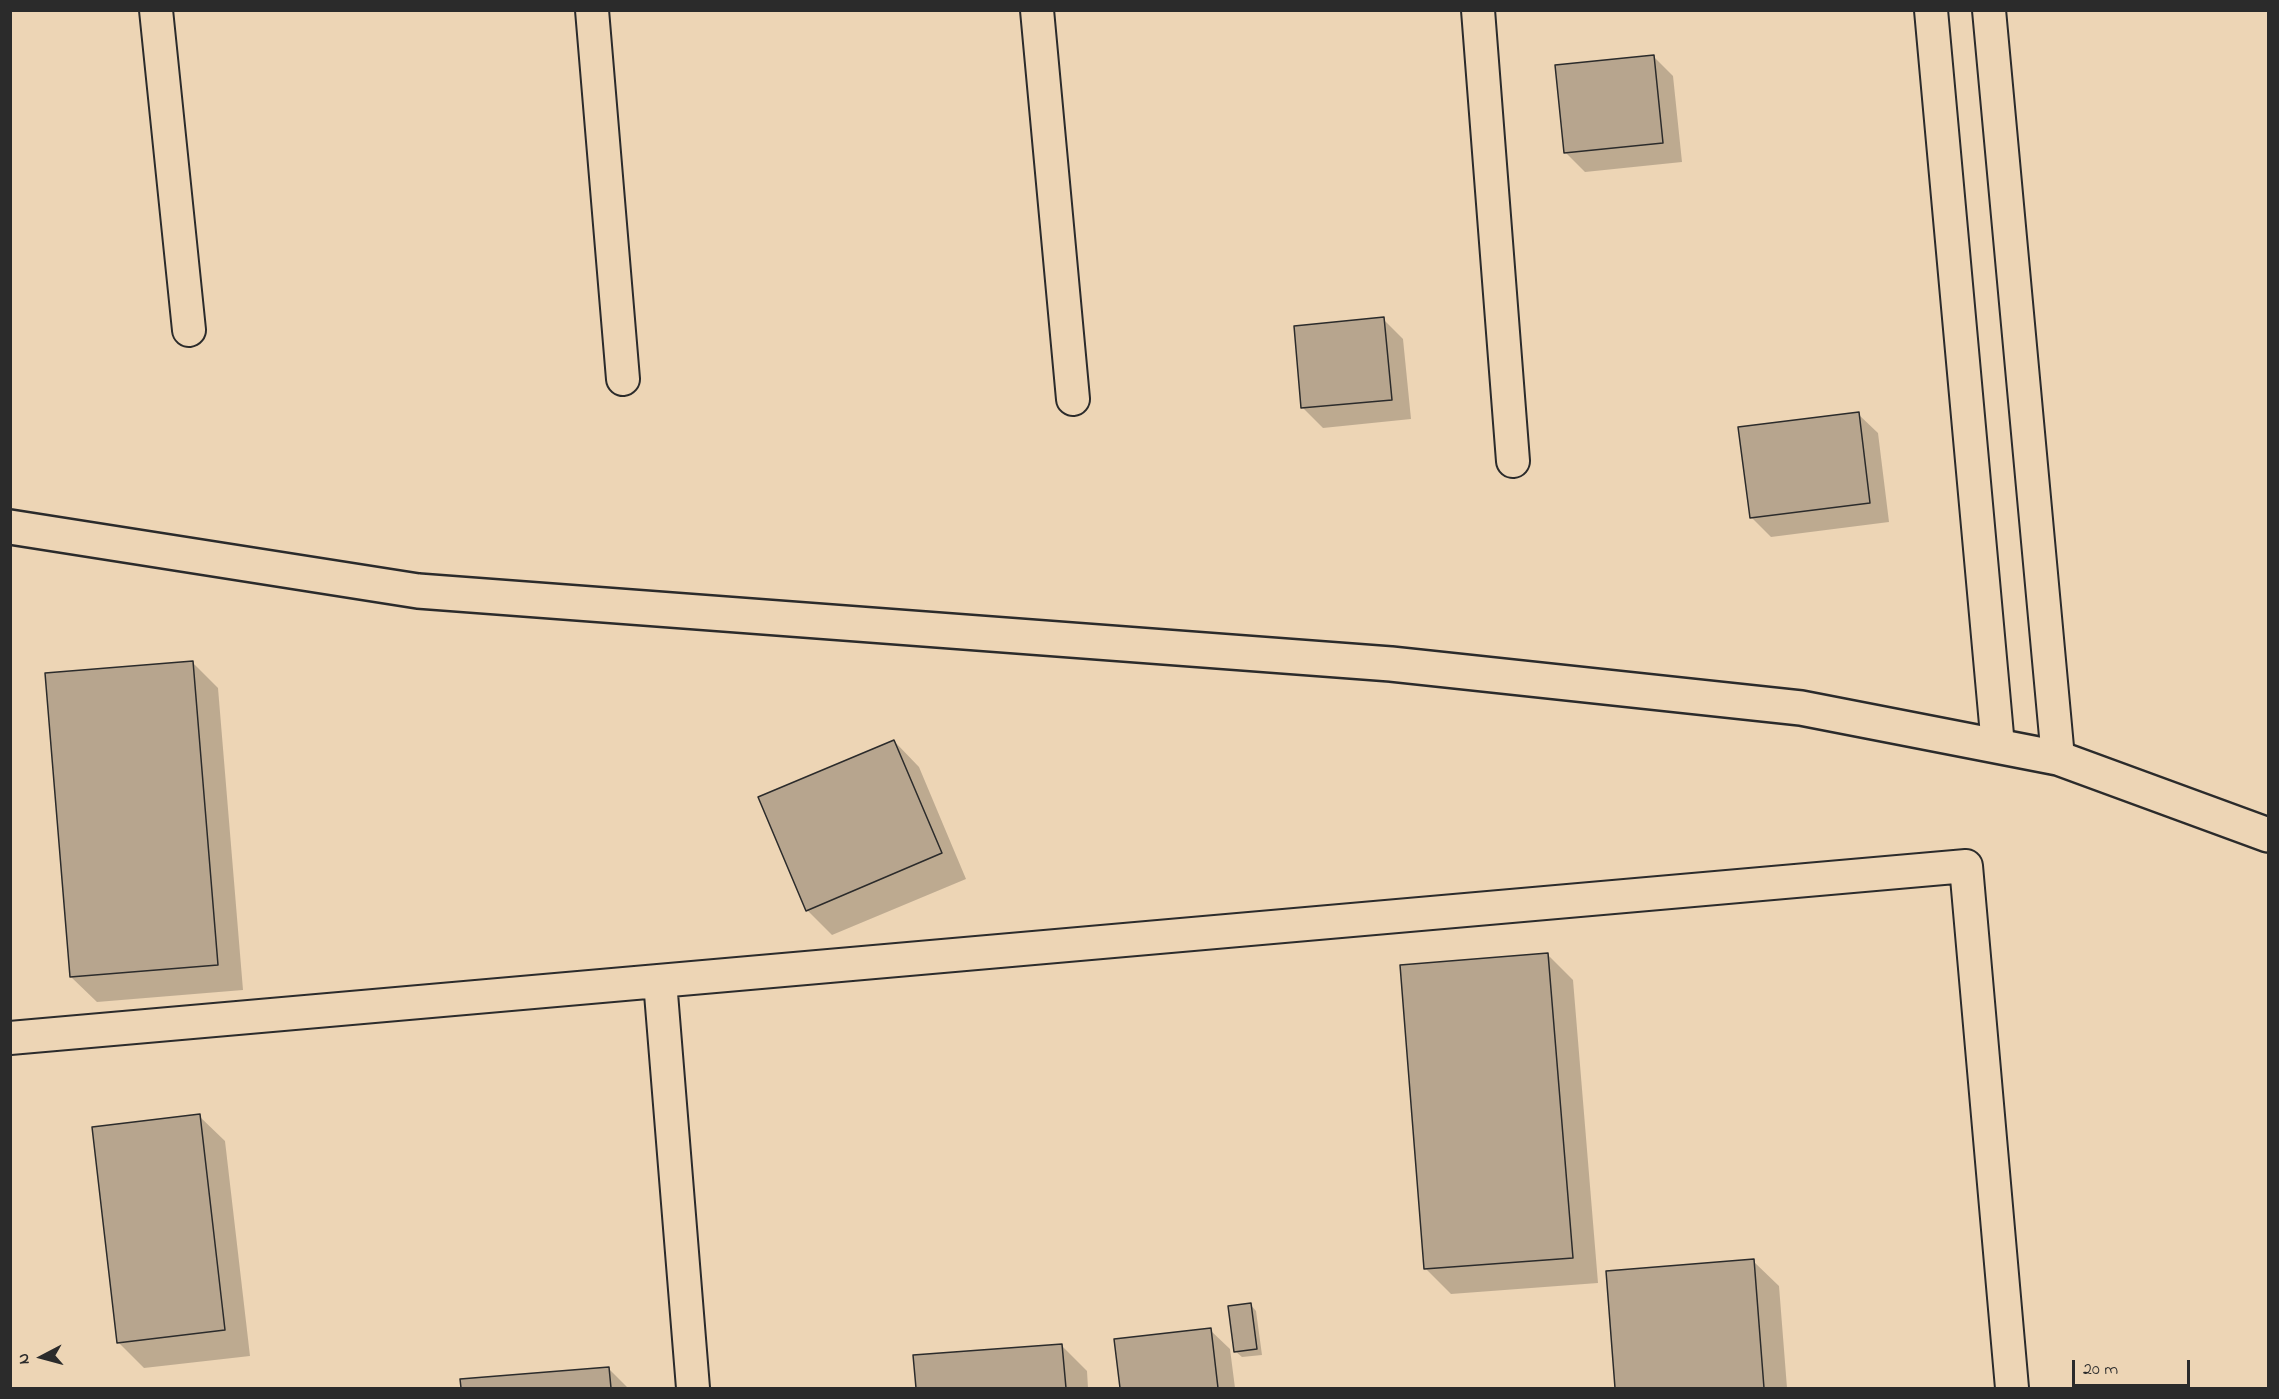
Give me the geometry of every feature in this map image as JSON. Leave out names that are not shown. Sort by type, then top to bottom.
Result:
[{"type":"street","points":[[156,10],[189,330]]},
{"type":"street","points":[[592,10],[623,379]]},
{"type":"street","points":[[1037,10],[1073,399]]},
{"type":"street","points":[[1478,10],[1513,461]]},
{"type":"street","points":[[1931,10],[1998,746]]},
{"type":"street","points":[[1989,10],[2058,758]]},
{"type":"street","points":[[10,528],[418,591],[1391,664],[1802,708],[2058,758],[2268,835]]},
{"type":"street","points":[[10,1038],[1966,866],[2012,1389]]},
{"type":"street","points":[[660,981],[693,1389]]},
{"type":"building","points":[[1654,55],[1663,143],[1564,153],[1555,65]]},
{"type":"building","points":[[1384,317],[1392,400],[1301,408],[1294,326]]},
{"type":"building","points":[[1859,412],[1870,503],[1750,518],[1738,427]]},
{"type":"building","points":[[193,661],[218,965],[70,977],[45,673]]},
{"type":"building","points":[[894,740],[942,853],[806,911],[758,797]]},
{"type":"building","points":[[1548,953],[1573,1258],[1424,1269],[1400,965]]},
{"type":"building","points":[[200,1114],[225,1330],[117,1343],[92,1127]]},
{"type":"building","points":[[1754,1259],[1764,1388],[1615,1388],[1606,1271]]},
{"type":"building","points":[[1251,1303],[1257,1349],[1234,1352],[1228,1306]]},
{"type":"building","points":[[1211,1328],[1218,1388],[1120,1388],[1114,1339]]},
{"type":"building","points":[[1062,1344],[1066,1388],[916,1388],[913,1355]]},
{"type":"building","points":[[609,1367],[611,1388],[461,1388],[460,1379]]}]
